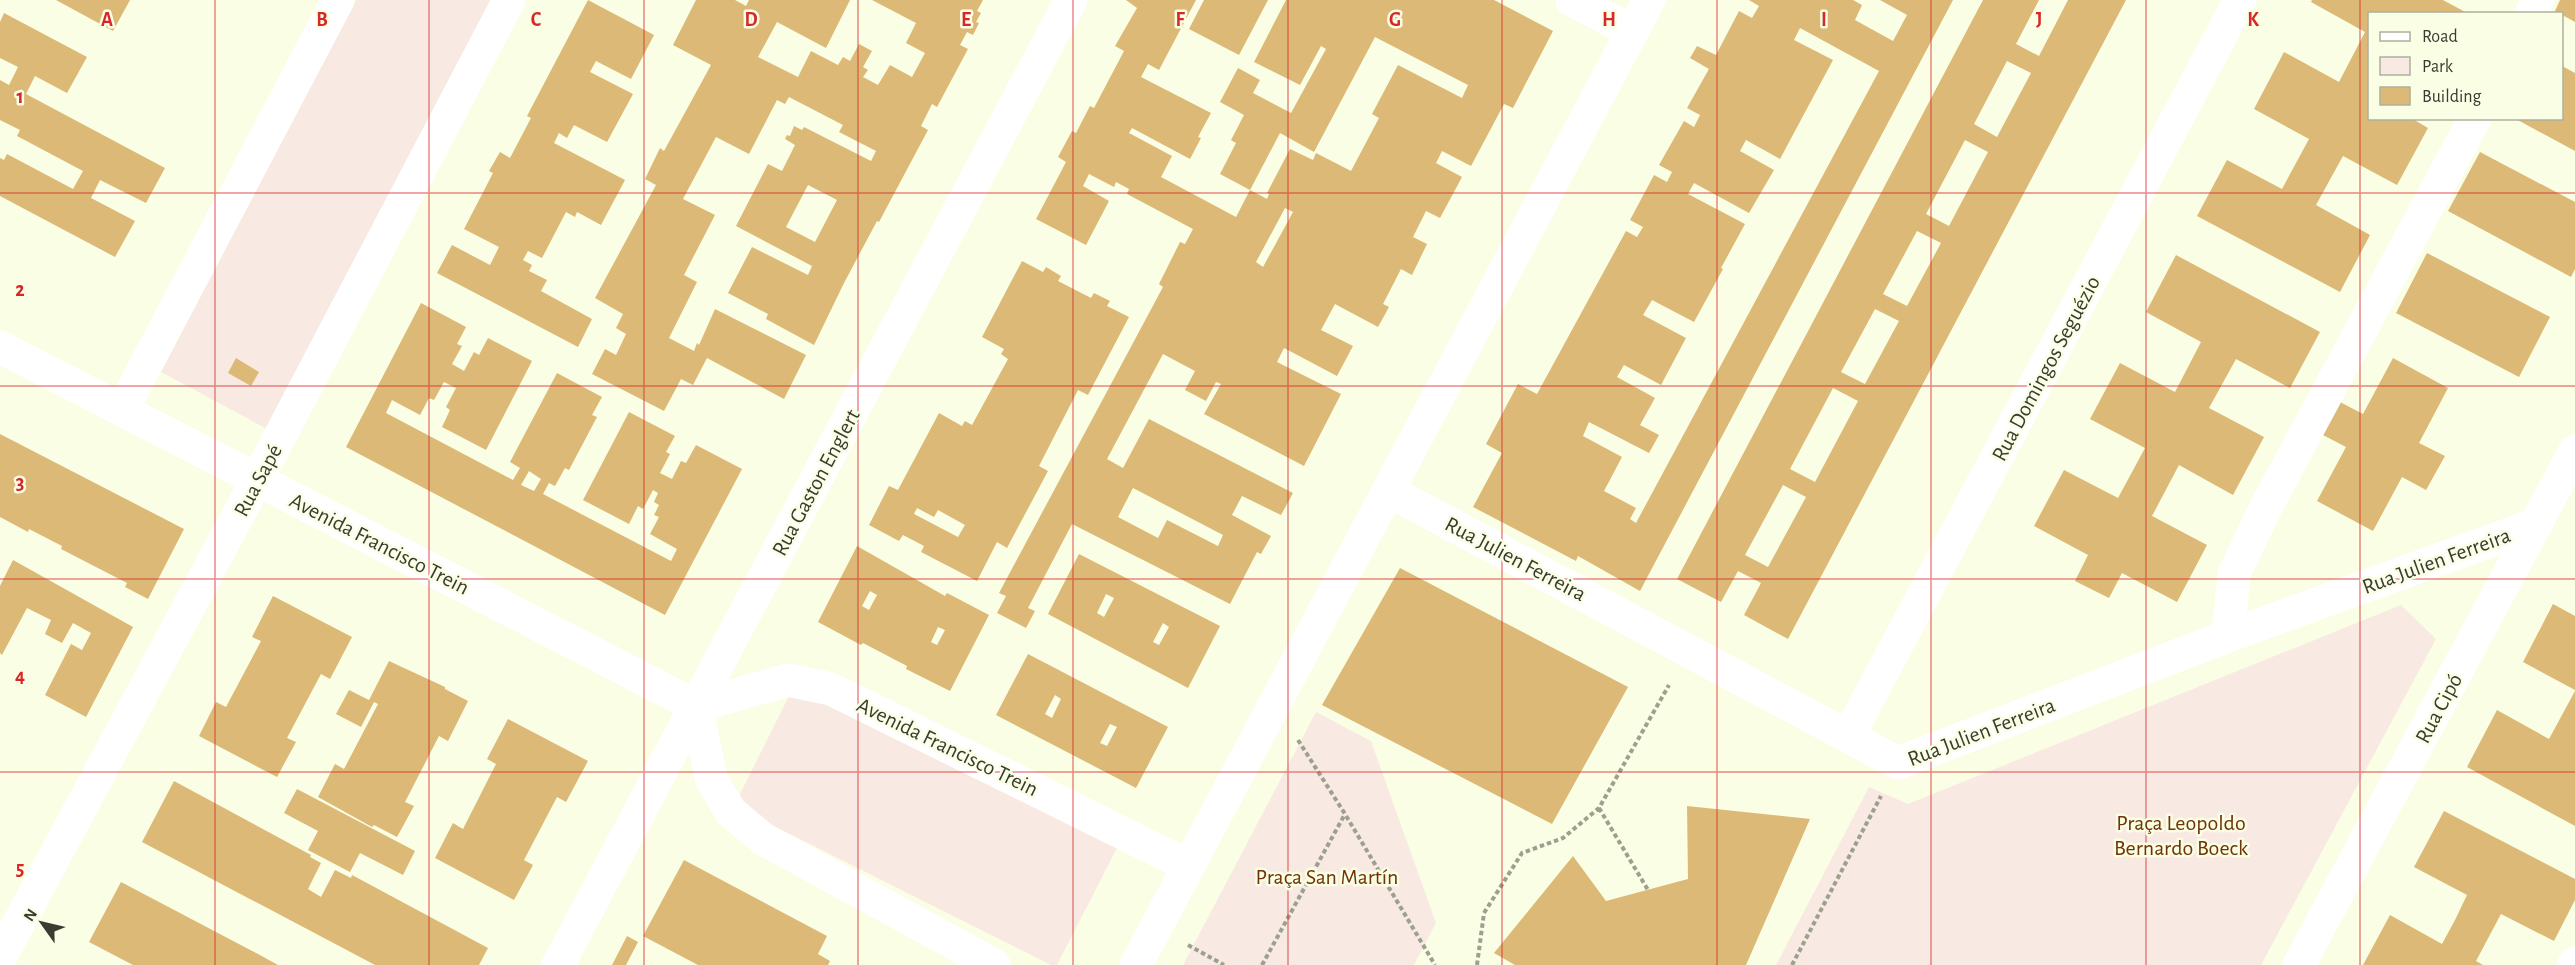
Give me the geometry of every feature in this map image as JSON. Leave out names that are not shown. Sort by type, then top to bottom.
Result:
[{"type":"street","points":[[122,410],[338,0]]},
{"type":"street","name":"Rua Sapé","points":[[0,958],[257,480],[509,0]]},
{"type":"street","name":"Rua Gaston Englert","points":[[558,965],[1071,0]]},
{"type":"street","points":[[1572,0],[1632,31]]},
{"type":"street","points":[[1136,965],[1649,0]]},
{"type":"street","name":"Rua Domingos Seguézio","points":[[1849,735],[2240,0]]},
{"type":"street","points":[[2228,636],[2234,574],[2265,507],[2474,120]]},
{"type":"street","name":"Avenida Francisco Trein","points":[[0,346],[696,706],[788,680],[831,688],[1189,866]]},
{"type":"street","name":"Rua Cipó","points":[[2299,965],[2575,451]]},
{"type":"street","name":"Rua Julien Ferreira","points":[[1389,491],[1898,763],[2228,636],[2537,524]]},
{"type":"street","points":[[696,706],[712,782],[731,812],[763,839],[994,965]]},
{"type":"path","points":[[1477,965],[1484,913],[1522,853],[1563,838],[1599,808],[1689,650]]},
{"type":"path","points":[[1275,706],[1345,814],[1435,965]]},
{"type":"path","points":[[1792,965],[1898,763]]},
{"type":"path","points":[[1599,808],[1648,890]]},
{"type":"path","points":[[1262,965],[1345,814]]},
{"type":"green space","points":[[356,0],[491,0],[267,429],[161,372]]},
{"type":"green space","name":"Praça Leopoldo Bernardo Boeck","points":[[2401,605],[2436,639],[2261,965],[1776,965],[1869,787],[1908,804]]},
{"type":"green space","points":[[795,684],[1118,846],[1057,965],[1051,965],[734,806]]},
{"type":"green space","name":"Praça San Martín","points":[[1316,712],[1371,741],[1436,923],[1414,965],[1183,965]]},
{"type":"building","points":[[56,0],[130,0],[113,31]]},
{"type":"building","points":[[588,0],[654,35],[631,79],[596,61],[590,72],[633,94],[607,142],[574,125],[567,138],[559,133],[554,143],[625,180],[601,225],[577,212],[575,217],[566,212],[542,258],[528,251],[523,260],[532,265],[529,271],[547,280],[541,291],[592,319],[578,347],[437,273],[452,245],[490,265],[499,247],[464,229],[493,173],[489,171],[500,152],[510,158],[531,118],[527,116]]},
{"type":"building","points":[[696,0],[735,0],[746,6],[749,0],[850,0],[826,48],[777,22],[758,57],[798,77],[811,51],[838,65],[843,57],[850,61],[859,44],[872,51],[863,67],[868,70],[863,77],[878,85],[890,65],[912,77],[925,53],[906,43],[916,23],[872,0],[983,0],[977,11],[981,13],[973,35],[967,32],[960,45],[968,49],[937,107],[932,104],[921,126],[928,130],[844,283],[814,345],[766,319],[768,314],[728,293],[752,247],[808,275],[812,266],[736,226],[768,164],[782,171],[795,145],[785,139],[787,135],[790,136],[794,126],[802,130],[804,127],[871,161],[876,151],[839,132],[843,125],[789,97],[785,104],[777,100],[749,154],[716,137],[683,199],[715,215],[684,275],[697,282],[669,338],[694,351],[715,309],[806,355],[784,399],[707,358],[693,385],[681,379],[664,411],[592,374],[605,349],[616,355],[626,334],[616,328],[623,314],[595,298],[656,185],[645,179],[660,148],[664,151],[711,65],[673,45]],"holes":[[[808,185],[837,200],[815,242],[786,227]]]},
{"type":"building","points":[[1126,0],[1196,0],[1159,70],[1148,64],[1141,77],[1211,113],[1198,137],[1201,138],[1190,159],[1132,128],[1129,133],[1172,156],[1161,177],[1236,217],[1250,190],[1220,174],[1236,143],[1231,140],[1244,115],[1220,102],[1238,68],[1260,80],[1253,93],[1291,113],[1326,49],[1321,46],[1300,85],[1254,62],[1286,0],[1494,0],[1553,31],[1513,108],[1504,104],[1471,166],[1442,151],[1436,163],[1462,177],[1440,218],[1426,211],[1413,237],[1427,244],[1412,275],[1401,269],[1383,304],[1389,307],[1378,327],[1335,304],[1321,330],[1353,346],[1337,376],[1284,348],[1277,362],[1341,394],[1304,466],[1204,414],[1221,384],[1216,382],[1206,401],[1185,390],[1195,371],[1163,354],[1107,459],[1123,468],[1149,419],[1293,493],[1281,515],[1242,496],[1232,515],[1271,536],[1261,554],[1257,552],[1230,604],[1072,524],[1028,608],[1035,611],[1026,628],[997,613],[1006,596],[999,593],[1163,287],[1159,284],[1180,242],[1185,244],[1193,229],[1127,194],[1129,189],[1116,182],[1114,187],[1089,174],[1083,186],[1109,201],[1086,245],[1036,219],[1066,162],[1058,157],[1072,131],[1076,133],[1090,106],[1094,108],[1124,51],[1115,46],[1137,8]],"holes":[[[1375,37],[1468,85],[1462,98],[1398,65],[1372,114],[1379,118],[1351,171],[1316,153],[1313,160],[1290,149],[1267,193],[1269,194],[1267,199],[1250,190],[1280,133],[1314,152]],[[1285,208],[1293,212],[1263,267],[1256,262]],[[1133,488],[1223,535],[1218,546],[1167,520],[1158,538],[1118,517]]]},
{"type":"building","points":[[1204,0],[1268,0],[1239,55],[1189,29]]},
{"type":"building","points":[[1749,0],[1853,0],[1862,5],[1855,20],[1893,41],[1907,15],[1880,0],[1953,0],[1640,591],[1578,556],[1576,561],[1473,507],[1502,453],[1486,444],[1518,384],[1537,394],[1626,231],[1637,237],[1643,227],[1630,220],[1654,175],[1667,182],[1672,172],[1659,165],[1684,121],[1694,127],[1700,115],[1687,108],[1709,69],[1690,58],[1697,46],[1716,55],[1739,11],[1752,18],[1759,6]],"holes":[[[1800,28],[1879,71],[1636,523],[1630,519],[1636,508],[1604,491],[1622,457],[1583,436],[1589,422],[1649,453],[1659,435],[1640,425],[1655,398],[1617,377],[1624,365],[1661,385],[1686,338],[1643,315],[1652,300],[1694,322],[1745,224],[1688,194],[1694,183],[1749,213],[1774,170],[1740,151],[1746,140],[1780,159],[1833,60],[1794,40]]]},
{"type":"building","points":[[1983,0],[2039,0],[2016,44],[2039,56],[2068,0],[2126,0],[1788,639],[1744,615],[1761,583],[1738,571],[1721,602],[1677,579]],"holes":[[[2007,61],[2031,73],[1997,137],[1974,124]],[[1965,140],[1988,152],[1949,226],[1926,214]],[[1917,231],[1941,243],[1907,306],[1883,294]],[[1875,309],[1899,321],[1865,384],[1841,372]],[[1833,388],[1858,401],[1815,482],[1790,469]],[[1783,485],[1806,497],[1768,567],[1745,555]]]},
{"type":"building","points":[[2312,0],[2443,0],[2465,12],[2368,12],[2368,120],[2414,120],[2428,128],[2397,185],[2343,156],[2316,205],[2370,235],[2340,292],[2197,216],[2227,160],[2282,189],[2309,139],[2254,109],[2284,52],[2339,82],[2365,32],[2311,2]]},
{"type":"building","points":[[2560,0],[2575,0],[2575,22],[2563,15],[2563,12],[2555,11]]},
{"type":"building","points":[[4,13],[87,57],[67,93],[35,76],[26,94],[165,168],[146,203],[100,180],[91,198],[135,221],[115,257],[0,196],[0,158],[4,160],[7,154],[73,189],[83,171],[17,136],[20,130],[0,120],[0,80],[9,85],[18,67],[0,58],[0,22]]},
{"type":"building","points":[[2563,67],[2575,73],[2575,151],[2518,120],[2563,120]]},
{"type":"building","points":[[2480,152],[2575,202],[2575,269],[2571,277],[2448,211]]},
{"type":"building","points":[[2427,253],[2550,317],[2519,377],[2396,313]]},
{"type":"building","points":[[2176,255],[2320,332],[2290,388],[2236,359],[2209,408],[2264,437],[2233,495],[2179,465],[2152,516],[2207,545],[2177,602],[2122,573],[2109,598],[2075,581],[2088,555],[2034,526],[2064,470],[2118,498],[2145,448],[2090,419],[2120,363],[2175,392],[2201,342],[2146,312]]},
{"type":"building","points":[[1022,261],[1043,272],[1046,267],[1061,276],[1058,281],[1091,298],[1094,293],[1110,301],[1107,306],[1129,317],[1088,395],[1078,390],[1039,466],[1048,471],[1007,548],[997,542],[977,581],[921,552],[924,546],[903,535],[899,541],[869,525],[889,486],[898,490],[939,413],[962,426],[965,421],[972,425],[1008,359],[1001,354],[1004,349],[982,337]],"holes":[[[917,508],[934,517],[938,510],[965,525],[958,537],[914,514]]]},
{"type":"building","points":[[421,303],[466,327],[457,344],[462,346],[452,364],[464,371],[474,352],[479,355],[488,338],[532,361],[486,450],[442,427],[450,410],[446,407],[456,388],[444,382],[434,400],[429,398],[420,415],[392,400],[386,413],[513,480],[520,468],[510,462],[557,373],[602,397],[592,415],[597,417],[569,470],[565,468],[555,486],[549,483],[543,494],[671,561],[677,549],[650,534],[659,517],[654,515],[659,505],[654,502],[658,493],[653,490],[643,509],[638,506],[629,524],[583,500],[629,412],[675,436],[666,452],[670,454],[660,473],[672,479],[681,461],[686,463],[696,445],[742,469],[665,615],[346,447]],"holes":[[[529,471],[541,479],[534,491],[521,485]]]},
{"type":"building","points":[[236,358],[259,372],[251,386],[228,373]]},
{"type":"building","points":[[2393,358],[2448,388],[2419,443],[2445,456],[2426,490],[2402,477],[2373,531],[2317,501],[2346,447],[2321,434],[2338,401],[2363,414]]},
{"type":"building","points":[[0,434],[184,529],[148,599],[125,587],[127,583],[61,549],[62,546],[0,517]]},
{"type":"building","points":[[857,546],[945,596],[947,593],[989,615],[950,691],[906,669],[907,666],[863,643],[861,645],[818,622]],"holes":[[[870,591],[877,595],[869,610],[862,606]],[[938,627],[945,630],[937,645],[931,642]]]},
{"type":"building","points":[[1079,554],[1220,626],[1188,688],[1048,614]],"holes":[[[1106,594],[1114,598],[1104,617],[1097,613]],[[1163,623],[1169,627],[1159,645],[1153,642]]]},
{"type":"building","points":[[13,560],[133,627],[86,717],[45,695],[71,644],[82,650],[91,633],[73,623],[62,643],[45,634],[51,620],[27,608],[2,655],[0,653],[0,586]]},
{"type":"building","points":[[1400,568],[1628,687],[1552,824],[1322,705]]},
{"type":"building","points":[[273,596],[352,637],[330,679],[321,674],[287,738],[296,742],[277,777],[199,736],[216,702],[226,707],[261,641],[252,637]]},
{"type":"building","points":[[2553,604],[2575,616],[2575,690],[2523,662]]},
{"type":"building","points":[[1028,654],[1168,727],[1136,788],[996,715]],"holes":[[[1055,695],[1061,699],[1052,718],[1045,714]],[[1110,724],[1117,727],[1107,746],[1100,743]]]},
{"type":"building","points":[[389,661],[445,687],[468,701],[448,741],[439,736],[405,802],[414,806],[397,837],[374,825],[372,827],[318,797],[335,764],[344,769],[378,704],[374,702],[361,727],[336,714],[349,690],[369,700]]},
{"type":"building","points":[[2575,691],[2575,826],[2467,767],[2497,710],[2549,739]]},
{"type":"building","points":[[508,719],[588,761],[566,802],[557,797],[524,860],[533,865],[514,900],[435,858],[453,823],[463,829],[496,764],[487,759]]},
{"type":"building","points":[[174,781],[311,855],[310,857],[321,863],[308,889],[321,897],[335,870],[351,878],[352,875],[488,948],[479,965],[375,965],[142,842]]},
{"type":"building","points":[[297,789],[415,851],[403,875],[360,853],[350,872],[308,850],[318,831],[284,813]]},
{"type":"building","points":[[1687,806],[1810,819],[1746,965],[1515,965],[1494,953],[1573,856],[1606,901],[1688,879]]},
{"type":"building","points":[[2444,811],[2575,879],[2575,900],[2554,941],[2501,914],[2476,961],[2483,965],[2363,965],[2390,915],[2442,944],[2455,920],[2467,895],[2414,867]]},
{"type":"building","points":[[684,860],[827,936],[818,954],[830,961],[828,965],[698,965],[643,936]]},
{"type":"building","points":[[121,882],[278,965],[133,965],[89,942]]},
{"type":"building","points":[[627,936],[638,942],[626,965],[612,965]]}]
